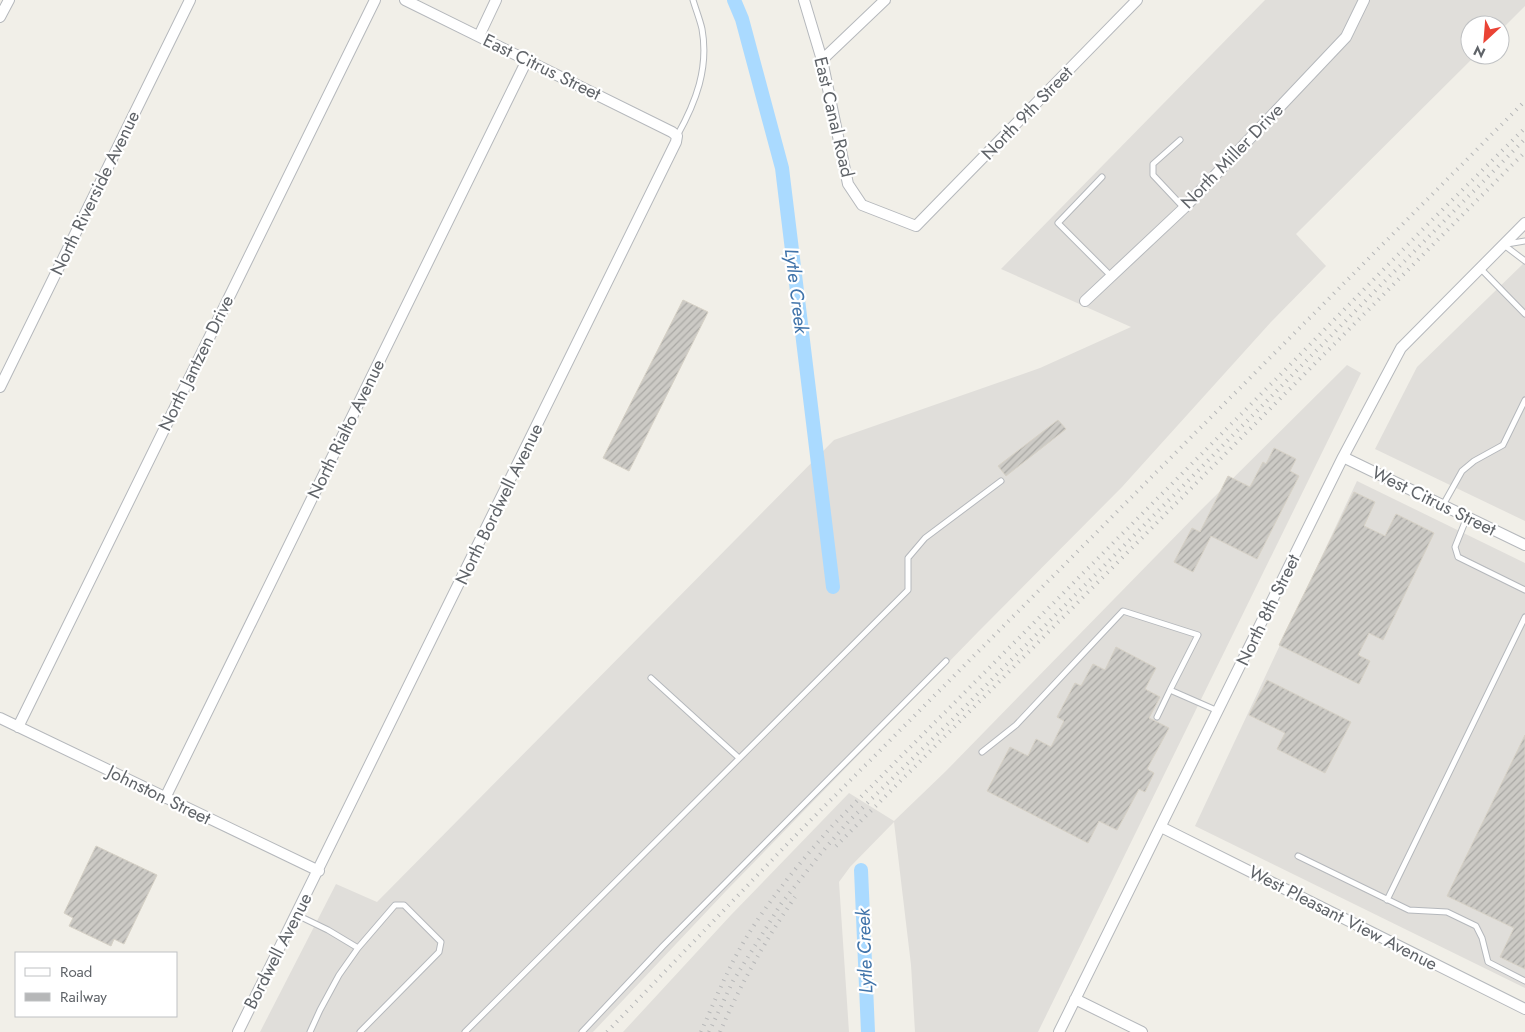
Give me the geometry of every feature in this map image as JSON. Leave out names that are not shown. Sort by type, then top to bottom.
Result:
[{"type":"street","points":[[0,17],[8,0]]},
{"type":"street","name":"North Riverside Avenue","points":[[0,387],[190,0]]},
{"type":"street","name":"North Jantzen Drive","points":[[18,727],[375,0]]},
{"type":"street","name":"East Citrus Street","points":[[405,0],[677,136]]},
{"type":"street","points":[[478,36],[496,0]]},
{"type":"street","name":"East Canal Road","points":[[804,0],[822,60],[848,184],[862,206],[916,226]]},
{"type":"street","points":[[822,60],[884,0]]},
{"type":"street","name":"North 9th Street","points":[[916,226],[1138,0]]},
{"type":"street","name":"North Miller Drive","points":[[1085,301],[1184,208],[1346,37],[1364,0]]},
{"type":"street","name":"North Rialto Avenue","points":[[165,798],[527,60]]},
{"type":"street","name":"North Bordwell Avenue","points":[[319,871],[585,329],[676,142],[677,136]]},
{"type":"street","name":"North 8th Street","points":[[1059,1032],[1343,457],[1402,348],[1525,223]]},
{"type":"street","name":"West Citrus Street","points":[[1343,457],[1525,545]]},
{"type":"street","name":"Johnston Street","points":[[0,718],[319,871]]},
{"type":"street","name":"West Pleasant View Avenue","points":[[1161,827],[1525,1009]]},
{"type":"street","name":"Bordwell Avenue","points":[[238,1032],[319,871]]},
{"type":"street","points":[[1076,999],[1142,1032]]},
{"type":"lane","points":[[677,136],[688,117],[699,90],[704,57],[702,29],[693,0]]},
{"type":"lane","points":[[1180,140],[1153,164],[1154,175],[1184,208]]},
{"type":"lane","points":[[1102,177],[1058,223],[1111,276]]},
{"type":"lane","points":[[1504,244],[1525,241]]},
{"type":"lane","points":[[1504,244],[1525,260]]},
{"type":"lane","points":[[1480,268],[1525,314]]},
{"type":"lane","points":[[1443,505],[1462,471],[1474,461],[1503,445],[1525,400]]},
{"type":"lane","points":[[465,1032],[908,590],[908,558],[926,538],[1001,481]]},
{"type":"lane","points":[[1467,517],[1455,547],[1458,557],[1525,590]]},
{"type":"lane","points":[[982,752],[1016,725],[1123,611],[1198,635],[1157,717]]},
{"type":"lane","points":[[1387,900],[1525,617]]},
{"type":"lane","points":[[582,1032],[670,939],[946,662]]},
{"type":"lane","points":[[651,678],[739,758]]},
{"type":"lane","points":[[1170,690],[1218,712]]},
{"type":"lane","points":[[1298,856],[1409,910],[1446,912],[1476,926],[1482,938],[1488,962],[1525,981]]},
{"type":"lane","points":[[310,1032],[332,986],[358,948],[396,905],[404,905],[441,942],[439,952],[360,1032]]},
{"type":"lane","points":[[296,915],[328,930],[358,948]]},
{"type":"shaded area","points":[[1265,0],[1525,0],[1525,6],[1510,21],[1510,15],[1460,15],[1460,65],[1466,65],[1296,234],[1326,266],[1271,322],[1122,487],[725,892],[593,1032],[260,1032],[336,884],[377,902],[834,440],[1040,368],[1131,327],[1001,269]]},
{"type":"shaded area","points":[[1525,262],[1525,521],[1375,449],[1417,367]]},
{"type":"shaded area","points":[[1347,365],[1361,373],[1038,1032],[915,1032],[911,965],[894,822],[850,867],[839,882],[849,1032],[623,1032],[731,915],[849,793],[894,821],[946,771],[1201,510]]},
{"type":"shaded area","points":[[1357,481],[1525,563],[1525,988],[1195,826]]},
{"type":"building","points":[[683,300],[708,312],[629,471],[603,458]]},
{"type":"building","points":[[1058,420],[1066,429],[1006,476],[998,466]]},
{"type":"building","points":[[1274,448],[1296,459],[1290,471],[1299,476],[1257,559],[1211,536],[1193,572],[1174,562],[1192,528],[1200,532],[1228,476],[1250,487],[1263,462],[1266,464]]},
{"type":"building","points":[[1354,492],[1375,502],[1364,526],[1385,536],[1396,514],[1434,533],[1383,640],[1369,633],[1358,655],[1370,661],[1359,684],[1279,645]]},
{"type":"building","points":[[1116,647],[1156,668],[1145,689],[1160,697],[1149,718],[1169,728],[1147,769],[1154,773],[1145,792],[1139,789],[1117,830],[1099,821],[1088,843],[987,791],[1010,747],[1028,756],[1036,739],[1051,747],[1064,721],[1057,717],[1075,683],[1081,686],[1093,664],[1105,670]]},
{"type":"building","points":[[1267,680],[1351,722],[1325,773],[1277,749],[1285,733],[1249,715]]},
{"type":"building","points":[[1525,735],[1525,969],[1500,957],[1514,928],[1447,896]]},
{"type":"building","points":[[96,846],[157,875],[124,944],[114,939],[111,946],[69,926],[73,918],[64,913]]},
{"type":"waterway","name":"Lytle Creek","points":[[734,0],[742,19],[782,168],[833,587]]},
{"type":"waterway","name":"Lytle Creek","points":[[861,870],[868,1032]]},
{"type":"railway","points":[[607,1032],[797,834],[1525,101]]},
{"type":"railway","points":[[701,1032],[733,961],[746,938],[787,879],[833,825],[1525,128]]},
{"type":"railway","points":[[709,1032],[733,981],[781,904],[848,822],[953,719],[1525,139]]},
{"type":"railway","points":[[836,846],[1525,152]]},
{"type":"railway","points":[[720,1032],[754,963],[795,897]]}]
